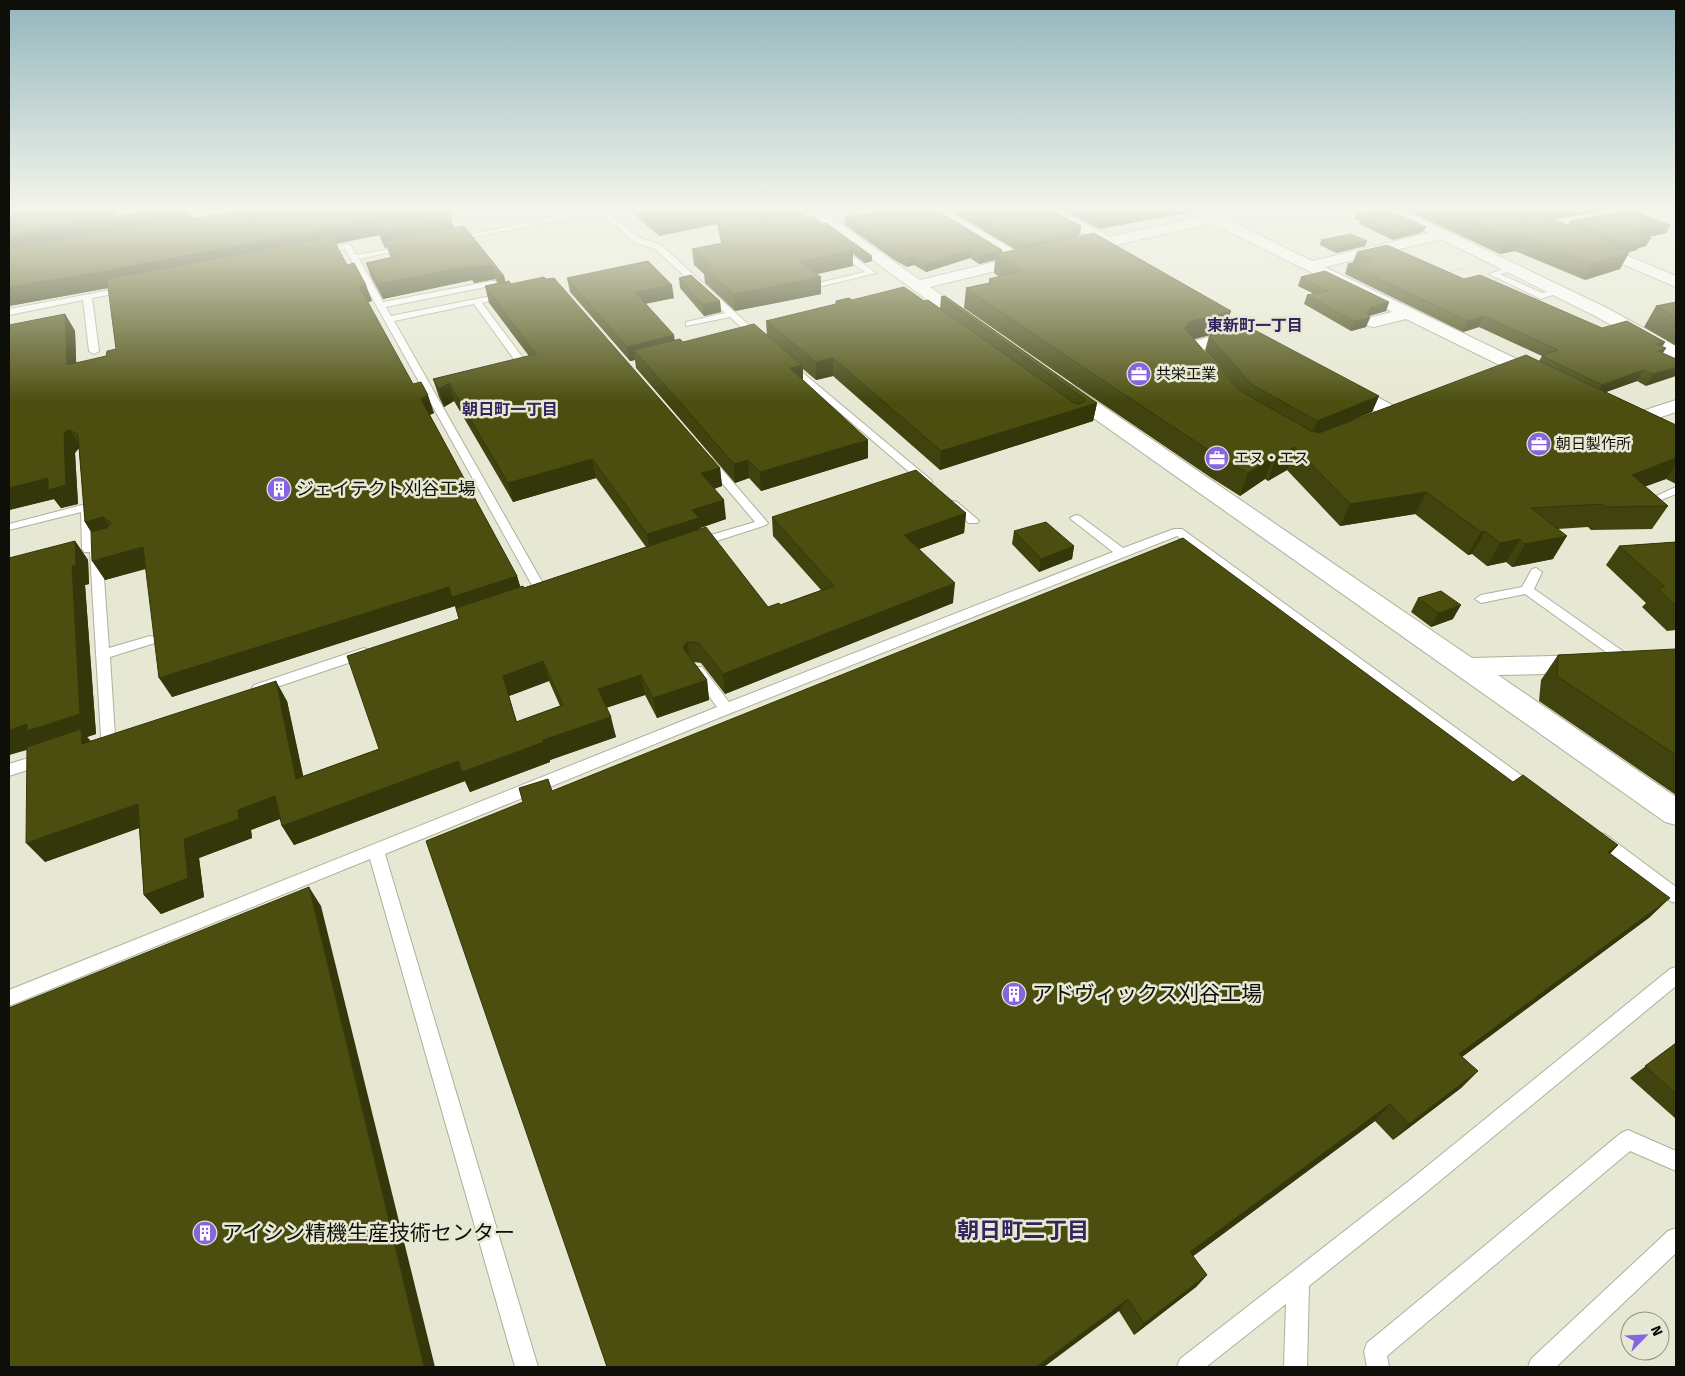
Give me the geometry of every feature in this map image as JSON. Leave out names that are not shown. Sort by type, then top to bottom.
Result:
[{"type":"main road","points":[[904,275],[988,335]]},
{"type":"main road","points":[[918,285],[958,275]]},
{"type":"main road","points":[[1329,275],[1560,387]]},
{"type":"main road","points":[[1527,275],[1676,353]]},
{"type":"main road","points":[[1661,275],[1676,282]]},
{"type":"main road","points":[[1176,293],[1288,356]]},
{"type":"main road","points":[[1374,322],[1407,313]]},
{"type":"main road","points":[[1220,384],[1190,348],[1245,333]]},
{"type":"main road","points":[[1490,376],[1516,366]]},
{"type":"main road","points":[[1044,375],[1676,813]]},
{"type":"main road","points":[[1332,380],[1393,413]]},
{"type":"main road","points":[[1375,421],[1437,396]]},
{"type":"main road","points":[[1654,433],[1622,417],[1676,406]]},
{"type":"main road","points":[[1464,667],[1657,661]]},
{"type":"lane","points":[[364,275],[436,393],[543,594]]},
{"type":"lane","points":[[689,275],[756,336]]},
{"type":"lane","points":[[821,285],[863,275]]},
{"type":"lane","points":[[382,305],[492,283],[501,296]]},
{"type":"lane","points":[[9,312],[135,287]]},
{"type":"lane","points":[[390,319],[518,292]]},
{"type":"lane","points":[[87,296],[94,351]]},
{"type":"lane","points":[[476,301],[527,370],[518,373]]},
{"type":"lane","points":[[689,324],[731,314]]},
{"type":"lane","points":[[784,361],[935,489]]},
{"type":"lane","points":[[689,546],[762,522],[704,456]]},
{"type":"lane","points":[[1651,501],[1676,490]]},
{"type":"lane","points":[[943,496],[973,521]]},
{"type":"lane","points":[[9,526],[85,502],[93,548],[103,654],[108,737]]},
{"type":"lane","points":[[1076,518],[1122,553]]},
{"type":"lane","points":[[9,998],[726,709],[1178,531],[1540,796]]},
{"type":"lane","points":[[1527,590],[1536,572]]},
{"type":"lane","points":[[1480,599],[1527,590],[1629,662]]},
{"type":"lane","points":[[103,654],[150,640]]},
{"type":"lane","points":[[250,690],[373,650]]},
{"type":"lane","points":[[695,667],[726,709]]},
{"type":"lane","points":[[9,770],[54,755]]},
{"type":"lane","points":[[1588,831],[1676,896]]},
{"type":"lane","points":[[376,851],[527,1367]]},
{"type":"lane","points":[[1188,1367],[1417,1187],[1676,975]]},
{"type":"lane","points":[[1378,1367],[1375,1351],[1628,1140],[1676,1161]]},
{"type":"lane","points":[[1539,1367],[1676,1239]]},
{"type":"lane","points":[[1296,1367],[1298,1280]]},
{"type":"building","points":[[9,275],[80,275],[9,287]]},
{"type":"building","name":"ジェイテクト刈谷工場","points":[[127,275],[361,275],[366,285],[359,286],[413,384],[421,382],[428,395],[421,399],[517,576],[452,597],[449,587],[159,678],[143,547],[92,561],[91,532],[107,528],[111,523],[103,517],[85,522],[78,435],[70,430],[66,431],[64,435],[66,485],[48,490],[48,478],[9,488],[9,325],[65,314],[67,365],[106,356],[107,351],[116,349],[107,279]]},
{"type":"building","points":[[374,275],[423,275],[379,284]]},
{"type":"building","points":[[580,275],[662,275],[672,285],[635,292],[674,335],[627,347],[567,278]]},
{"type":"building","points":[[691,275],[720,301],[703,305],[679,278]]},
{"type":"building","points":[[713,275],[818,275],[821,277],[734,294]]},
{"type":"building","points":[[1005,275],[1168,275],[1231,311],[1189,322],[1185,329],[1237,389],[1311,431],[1319,433],[1526,355],[1676,425],[1676,458],[1632,475],[1668,506],[1605,507],[1603,504],[1531,508],[1567,536],[1525,544],[1520,539],[1500,543],[1485,531],[1481,532],[1426,492],[1350,504],[1295,447],[1276,458],[1273,457],[1248,473],[1216,455],[966,288],[994,282],[989,279]]},
{"type":"building","points":[[1334,275],[1389,302],[1371,307],[1367,313],[1370,318],[1354,321],[1307,295],[1328,291],[1301,277]]},
{"type":"building","points":[[1372,275],[1455,275],[1464,279],[1480,275],[1602,328],[1627,321],[1665,342],[1656,344],[1666,348],[1658,351],[1676,359],[1676,367],[1653,374],[1643,370],[1602,385],[1542,356],[1558,350],[1484,316],[1468,321]]},
{"type":"building","points":[[544,277],[546,279],[554,278],[720,468],[701,473],[724,500],[692,510],[699,518],[647,534],[592,459],[508,483],[449,383],[439,389],[433,379],[536,354],[485,286],[509,281],[511,284]]},
{"type":"building","points":[[904,287],[924,301],[928,300],[1074,403],[1080,404],[1086,400],[941,297],[945,296],[1097,403],[941,451],[833,358],[816,362],[766,321],[836,304],[836,301],[849,298],[852,300]]},
{"type":"building","points":[[1676,302],[1676,318],[1656,306]]},
{"type":"building","points":[[754,324],[802,365],[790,368],[868,440],[760,472],[748,460],[734,464],[634,350],[680,339],[683,342]]},
{"type":"building","points":[[1247,326],[1379,396],[1317,421],[1251,384],[1209,336]]},
{"type":"building","points":[[916,470],[966,513],[904,535],[955,583],[723,674],[699,643],[687,642],[683,648],[707,680],[653,698],[641,675],[598,689],[611,717],[543,740],[544,742],[462,772],[458,761],[282,826],[275,796],[238,810],[239,819],[184,839],[188,878],[144,895],[138,804],[26,843],[27,747],[81,729],[82,744],[276,681],[296,779],[379,749],[347,656],[459,619],[456,608],[523,586],[524,588],[706,527],[768,607],[779,603],[780,605],[834,586],[772,517]],"holes":[[[543,661],[563,705],[516,722],[503,676]]]},
{"type":"building","points":[[1046,522],[1074,546],[1041,559],[1014,531]]},
{"type":"building","name":"アドヴィックス刈谷工場","points":[[1183,538],[1513,782],[1523,775],[1618,845],[1608,852],[1670,898],[1459,1054],[1478,1071],[1409,1124],[1390,1104],[1190,1252],[1207,1275],[1144,1323],[1128,1299],[1036,1367],[607,1367],[426,841],[523,802],[519,788],[548,779],[552,791]]},
{"type":"building","points":[[75,541],[76,565],[72,566],[80,714],[27,731],[27,724],[9,730],[9,558]]},
{"type":"building","points":[[1676,542],[1676,606],[1657,588],[1665,587],[1619,546]]},
{"type":"building","points":[[1441,591],[1461,605],[1438,613],[1418,598]]},
{"type":"building","points":[[1675,649],[1676,755],[1557,676],[1558,655]]},
{"type":"building","name":"アイシン精機生産技術センター","points":[[309,887],[424,1367],[9,1367],[9,1008]]},
{"type":"building","points":[[1676,1043],[1676,1094],[1645,1066]]},
{"type":"place","name":"共栄工業","points":[[1139,374]]},
{"type":"place","name":"朝日製作所","points":[[1539,444]]},
{"type":"place","name":"エヌ・エス","points":[[1217,458]]},
{"type":"place","name":"ジェイテクト刈谷工場","points":[[279,489]]},
{"type":"place","name":"アドヴィックス刈谷工場","points":[[1014,994]]},
{"type":"place","name":"アイシン精機生産技術センター","points":[[205,1233]]},
{"type":"district","name":"東新町一丁目","points":[[1255,325]]},
{"type":"district","name":"朝日町一丁目","points":[[510,409]]},
{"type":"district","name":"朝日町二丁目","points":[[1023,1230]]}]
